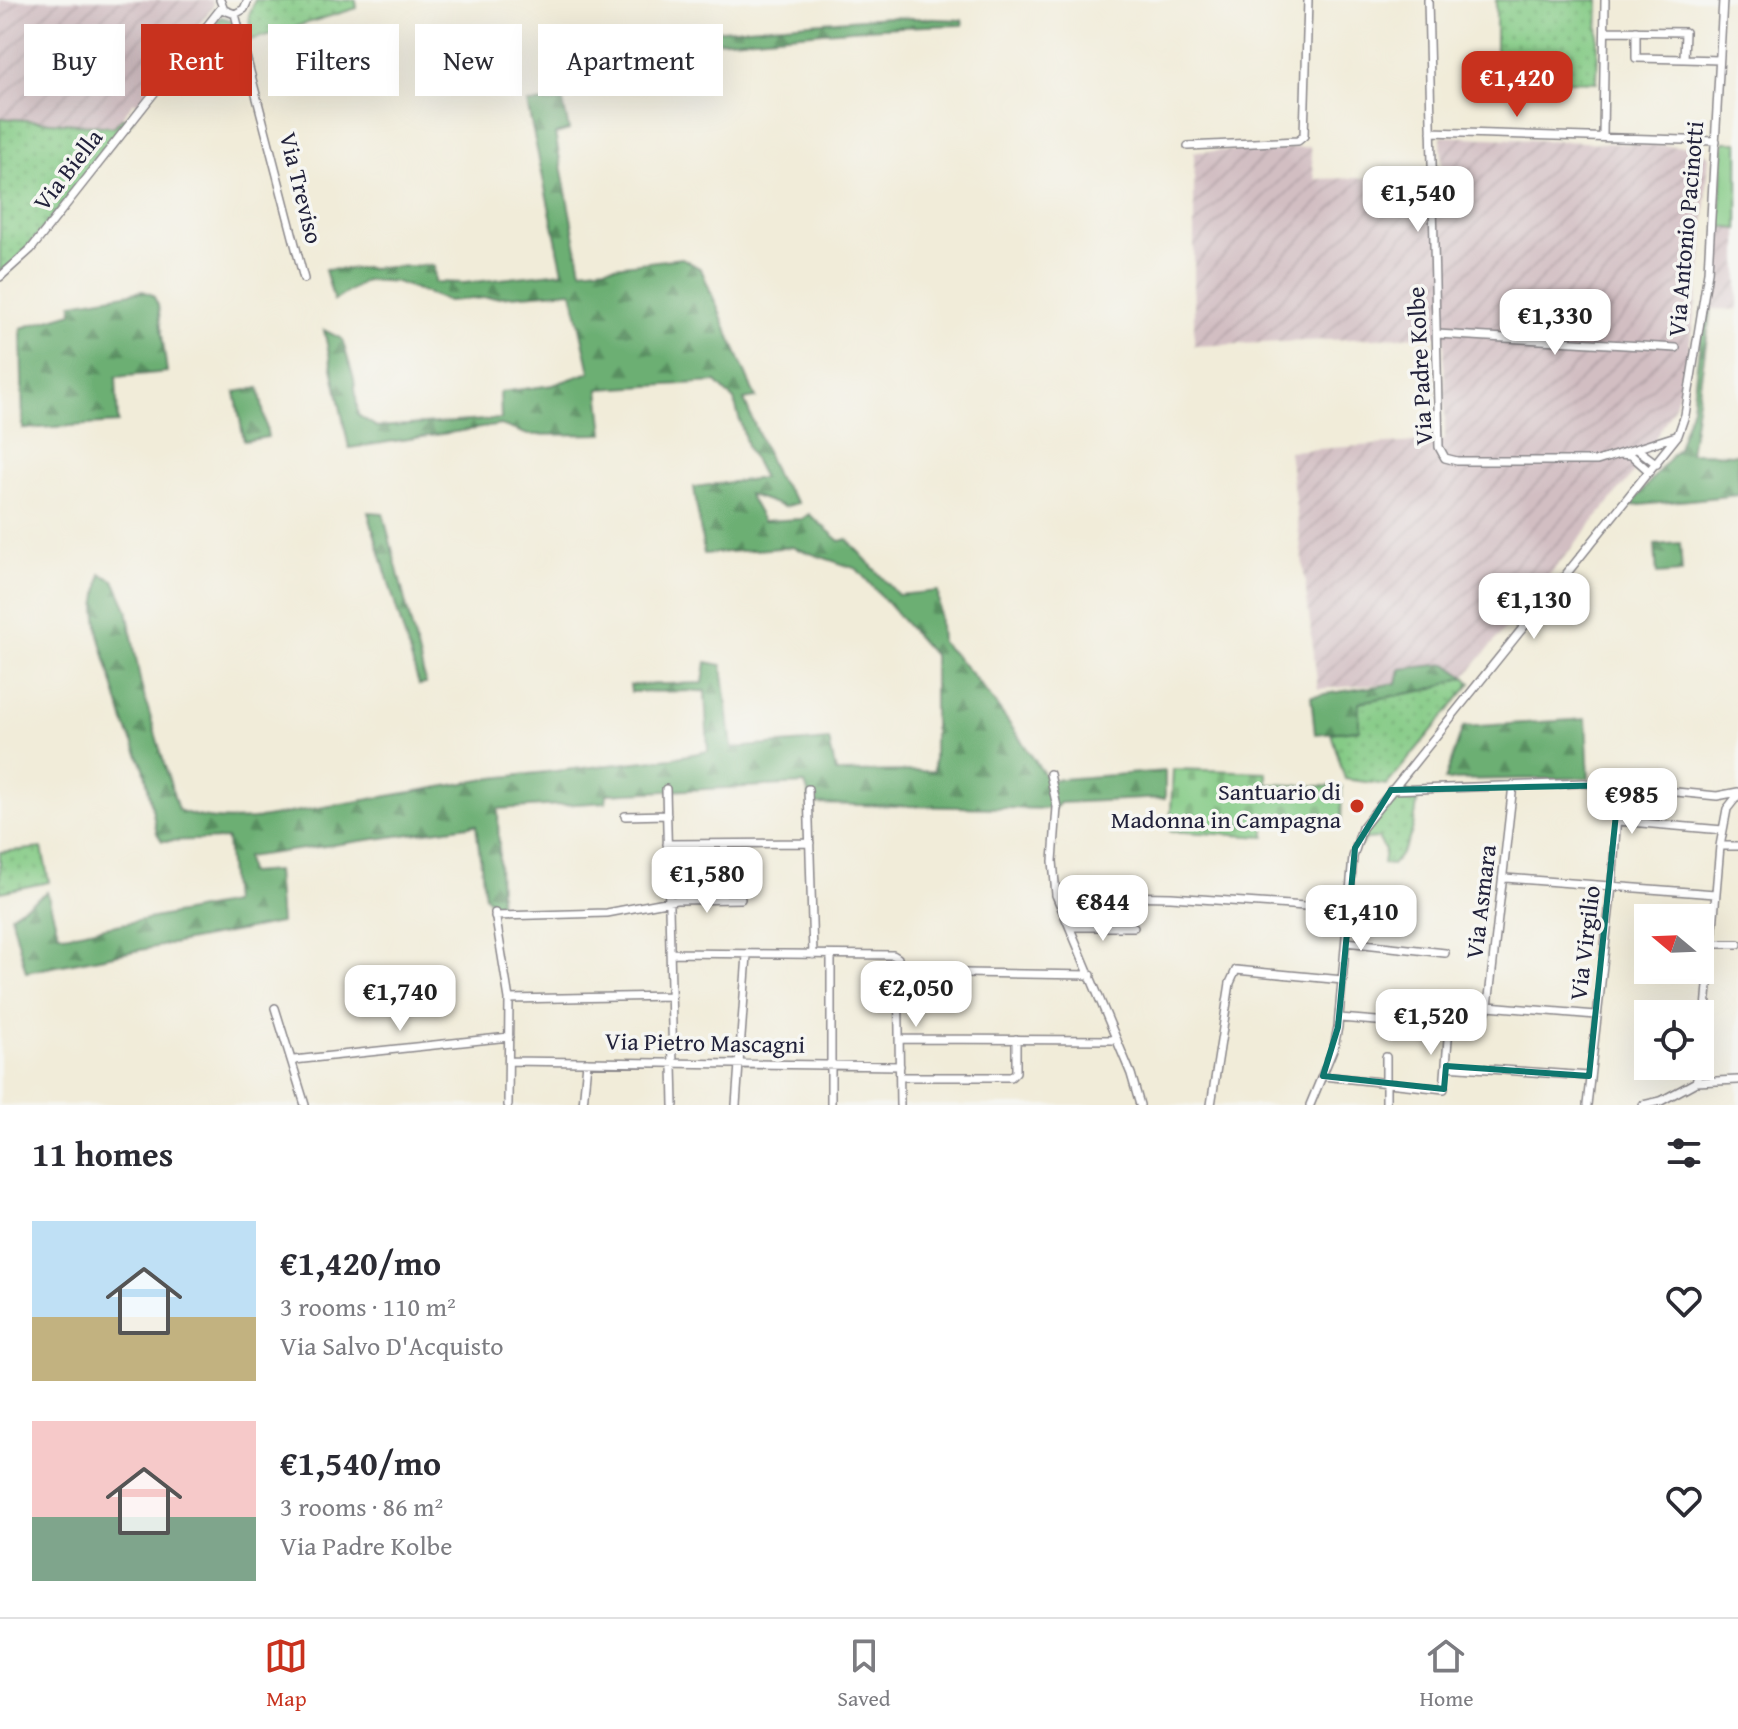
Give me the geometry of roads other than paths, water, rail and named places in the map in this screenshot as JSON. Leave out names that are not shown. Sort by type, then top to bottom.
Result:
[{"type":"street","points":[[221,4],[235,14],[244,9],[248,0]]},
{"type":"street","points":[[1188,146],[1298,141],[1304,136],[1308,0]]},
{"type":"street","name":"Via Padre Kolbe","points":[[1428,0],[1439,447],[1445,458],[1457,461],[1597,461],[1678,435]]},
{"type":"street","points":[[1603,136],[1605,0]]},
{"type":"street","name":"Via Antonio Pacinotti","points":[[1310,1105],[1334,1047],[1340,1018],[1357,841],[1391,790],[1678,435],[1685,415],[1708,272],[1723,0]]},
{"type":"street","name":"Via Biella","points":[[0,277],[31,249],[221,4]]},
{"type":"street","name":"Via Treviso","points":[[235,14],[304,279]]},
{"type":"street","points":[[1605,31],[1685,32],[1684,59]]},
{"type":"street","points":[[1636,31],[1636,58],[1719,60]]},
{"type":"street","points":[[1431,132],[1716,141]]},
{"type":"street","points":[[1437,334],[1676,348]]},
{"type":"street","points":[[1635,448],[1645,451],[1657,464]]},
{"type":"street","points":[[1619,454],[1631,455],[1650,472]]},
{"type":"street","points":[[1050,774],[1057,807],[1053,861],[1056,895],[1072,927],[1140,1105]]},
{"type":"street","name":"Via Asmara","points":[[1488,1006],[1505,878],[1513,785]]},
{"type":"street","points":[[1391,790],[1619,785],[1717,796],[1738,793]]},
{"type":"street","name":"Via Virgilio","points":[[1587,1105],[1612,886],[1619,785]]},
{"type":"street","points":[[666,789],[674,1105]]},
{"type":"street","points":[[808,789],[813,955]]},
{"type":"street","points":[[1714,911],[1727,809],[1738,793]]},
{"type":"street","points":[[625,816],[667,815]]},
{"type":"street","points":[[1618,821],[1723,830]]},
{"type":"street","points":[[667,844],[810,843]]},
{"type":"street","points":[[1720,846],[1738,846]]},
{"type":"street","points":[[1505,878],[1715,894]]},
{"type":"street","points":[[1056,895],[1171,897],[1349,909]]},
{"type":"street","points":[[508,1105],[509,999],[495,915],[607,913],[669,902],[741,899]]},
{"type":"street","points":[[1072,927],[1134,927]]},
{"type":"street","points":[[1346,942],[1445,953]]},
{"type":"street","points":[[1714,944],[1738,944]]},
{"type":"street","points":[[670,953],[893,955],[898,958],[900,1105]]},
{"type":"street","points":[[736,1105],[747,955]]},
{"type":"street","points":[[831,956],[831,1105]]},
{"type":"street","points":[[1211,1105],[1230,983],[1236,970],[1343,980]]},
{"type":"street","points":[[900,972],[1091,975]]},
{"type":"street","points":[[1696,1082],[1702,1056],[1708,984]]},
{"type":"street","points":[[509,999],[671,996]]},
{"type":"street","points":[[1340,1018],[1449,1027],[1482,1022],[1488,1006],[1596,1015]]},
{"type":"street","points":[[275,1008],[294,1060],[305,1105]]},
{"type":"street","points":[[1323,1076],[1444,1089],[1449,1027]]},
{"type":"street","points":[[294,1060],[509,1037]]},
{"type":"street","points":[[900,1039],[1117,1040]]},
{"type":"street","points":[[900,1077],[1011,1077],[1016,1072],[1016,1039]]},
{"type":"street","points":[[1386,1057],[1386,1105]]},
{"type":"street","name":"Via Pietro Mascagni","points":[[509,1061],[900,1066]]},
{"type":"street","points":[[583,1105],[587,1062]]},
{"type":"street","points":[[1446,1066],[1589,1076]]},
{"type":"street","points":[[1643,1105],[1670,1101],[1696,1082],[1738,1080]]},
{"type":"place","name":"Santuario di Madonna in Campagna","points":[[1357,806]]}]
